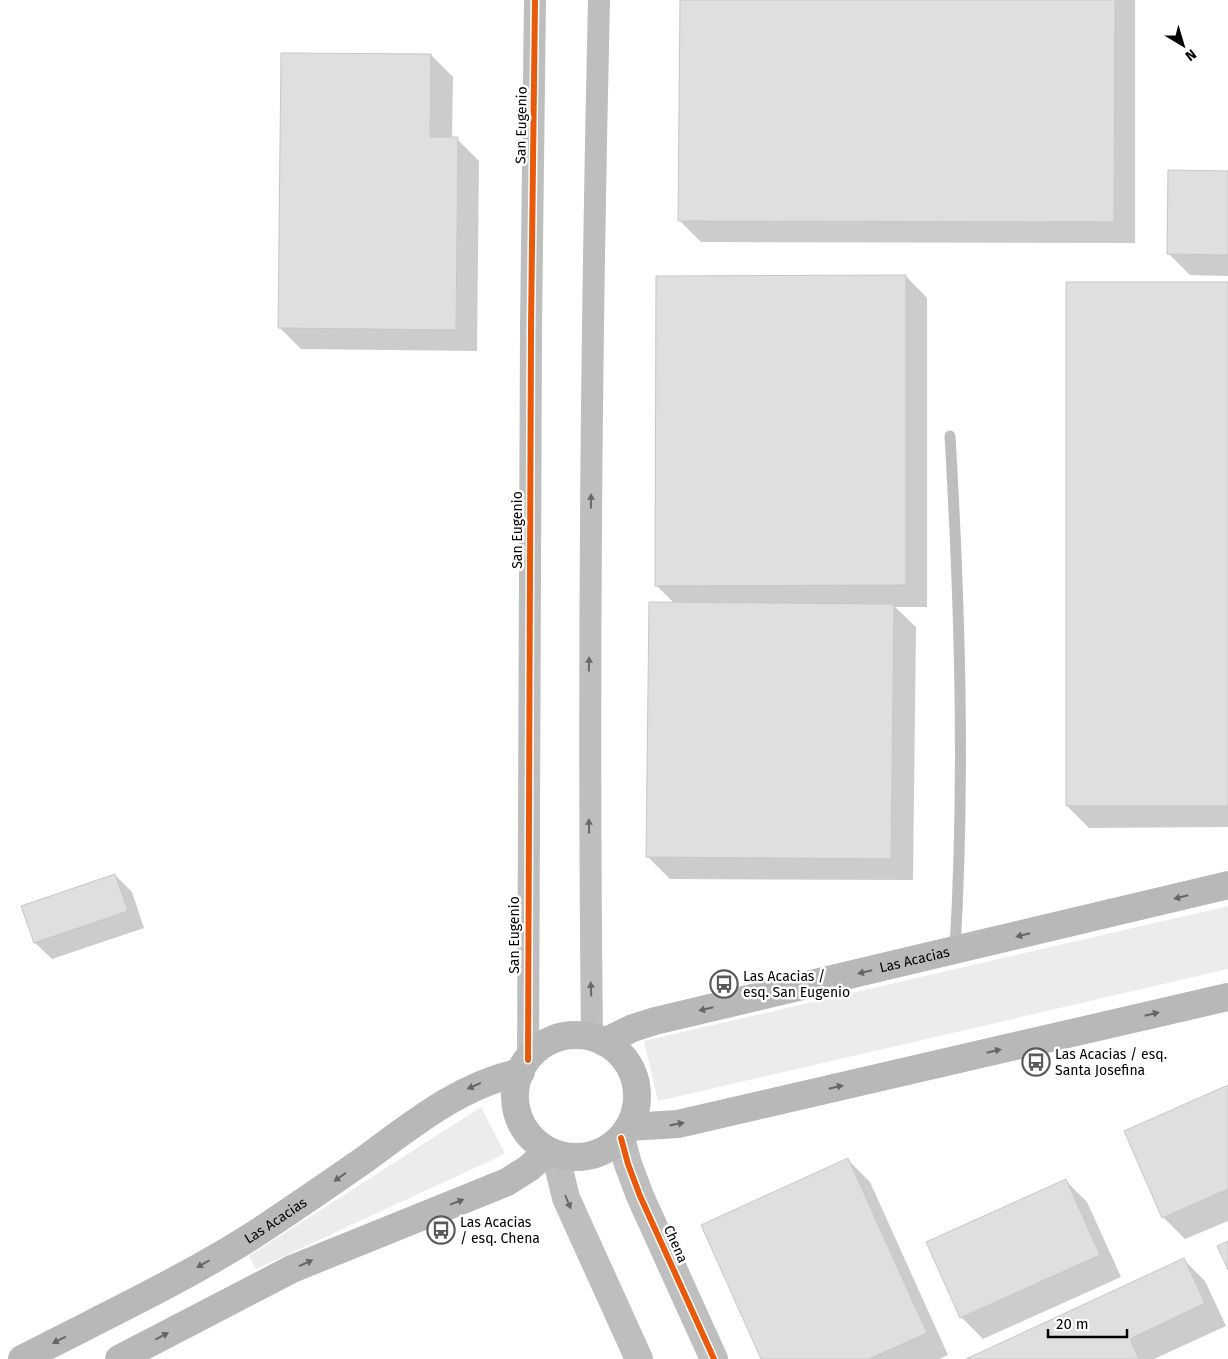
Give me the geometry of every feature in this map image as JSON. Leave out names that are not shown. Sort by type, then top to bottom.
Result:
[{"type":"main road","name":"Las Acacias","points":[[598,1040],[655,1021],[1228,885]]},
{"type":"main road","points":[[625,1133],[637,1100],[633,1072],[626,1060],[598,1040],[568,1036],[556,1039],[536,1051],[524,1066],[516,1094],[519,1117],[530,1136],[554,1153],[573,1157],[599,1153],[625,1133],[678,1124],[1228,997]]},
{"type":"main road","name":"Las Acacias","points":[[22,1359],[153,1292],[249,1237],[306,1201],[454,1097],[524,1066]]},
{"type":"main road","points":[[118,1359],[292,1269],[361,1239],[507,1182],[554,1153]]},
{"type":"street","name":"San Eugenio","points":[[524,1066],[530,328],[535,0]]},
{"type":"street","points":[[598,1040],[589,757],[593,238],[599,0]]},
{"type":"street","name":"Chena","points":[[625,1133],[628,1164],[640,1196],[714,1359]]},
{"type":"street","points":[[554,1153],[566,1198],[639,1359]]},
{"type":"lane","points":[[950,436],[960,650],[955,951]]},
{"type":"shaded area","points":[[1228,906],[1228,969],[658,1101],[644,1041]]},
{"type":"shaded area","points":[[481,1107],[505,1154],[256,1269],[249,1256]]},
{"type":"building","points":[[680,0],[1115,0],[1114,222],[678,221]]},
{"type":"building","points":[[281,53],[431,54],[430,137],[458,137],[456,330],[278,328]]},
{"type":"building","points":[[1168,170],[1228,171],[1228,255],[1167,254]]},
{"type":"building","points":[[906,275],[906,585],[655,586],[656,276]]},
{"type":"building","points":[[1066,282],[1228,282],[1228,806],[1066,806]]},
{"type":"building","points":[[649,602],[894,604],[891,859],[646,857]]},
{"type":"building","points":[[115,874],[128,911],[34,943],[21,906]]},
{"type":"building","points":[[1228,1085],[1228,1189],[1162,1218],[1124,1131]]},
{"type":"building","points":[[848,1158],[927,1333],[869,1359],[761,1359],[701,1225]]},
{"type":"building","points":[[1066,1179],[1100,1255],[960,1318],[926,1242]]},
{"type":"building","points":[[1228,1241],[1228,1270],[1217,1246]]},
{"type":"building","points":[[1184,1258],[1205,1303],[1130,1339],[1139,1359],[966,1359]]},
{"type":"cycle path","points":[[528,1060],[531,328],[535,0]]},
{"type":"cycle path","points":[[621,1138],[640,1196],[714,1359]]},
{"type":"place","name":"Las Acacias / esq. San Eugenio","points":[[724,984]]},
{"type":"place","name":"Las Acacias / esq. Santa Josefina","points":[[1036,1062]]},
{"type":"place","name":"Las Acacias / esq. Chena","points":[[441,1230]]}]
